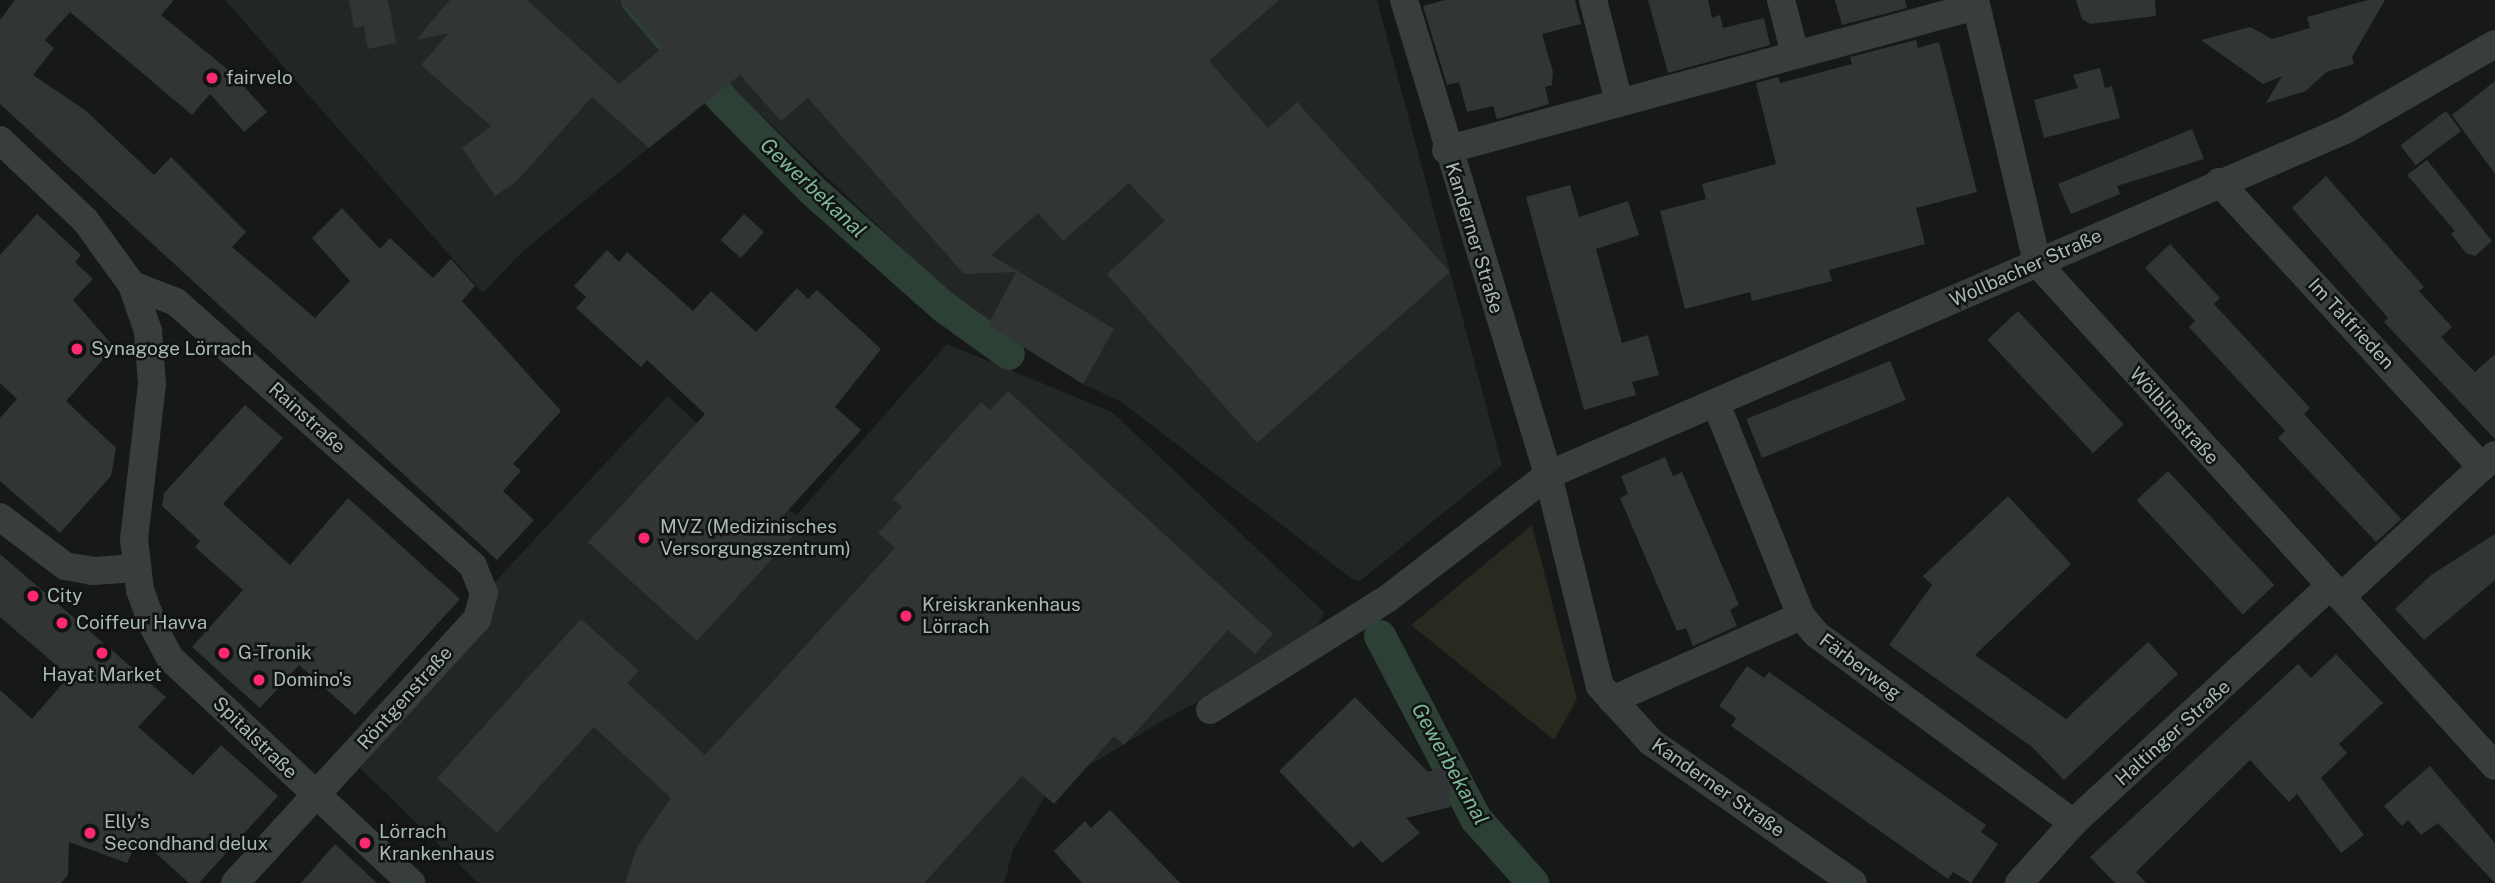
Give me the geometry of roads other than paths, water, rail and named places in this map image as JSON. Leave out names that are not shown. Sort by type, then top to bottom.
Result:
[{"type":"street","name":"Kanderner Straße","points":[[1404,0],[1446,150],[1548,475],[1600,686],[1651,742],[1853,883]]},
{"type":"street","points":[[1593,0],[1619,102]]},
{"type":"street","points":[[1781,0],[1795,54]]},
{"type":"street","points":[[1446,150],[1976,3]]},
{"type":"street","name":"Wölblinstraße","points":[[1976,3],[2037,263],[2495,766]]},
{"type":"street","name":"Wollbacher Straße","points":[[1548,475],[1717,406],[2219,182],[2345,130],[2495,44]]},
{"type":"street","points":[[0,140],[85,220],[132,285]]},
{"type":"street","name":"Im Talfrieden","points":[[2219,182],[2488,461]]},
{"type":"street","name":"Spitalstraße","points":[[132,285],[148,331],[152,384],[136,502],[137,568],[153,626],[170,658],[316,798],[411,883]]},
{"type":"street","name":"Rainstraße","points":[[132,285],[176,302],[473,566],[484,593]]},
{"type":"street","name":"Färberweg","points":[[1717,406],[1801,616],[1845,658],[2073,823]]},
{"type":"street","name":"Haltinger Straße","points":[[2019,883],[2073,823],[2335,591],[2488,461]]},
{"type":"street","points":[[1210,710],[1387,599],[1548,475]]},
{"type":"street","points":[[0,517],[65,566],[93,571],[137,568]]},
{"type":"street","name":"Röntgenstraße","points":[[235,883],[316,798],[477,619],[484,593]]},
{"type":"street","points":[[1612,700],[1801,616]]},
{"type":"waterway","name":"Gewerbekanal","points":[[637,0],[726,103],[812,190],[944,307],[1009,354]]},
{"type":"waterway","name":"Gewerbekanal","points":[[1380,636],[1476,819],[1533,883]]},
{"type":"place","name":"fairvelo","points":[[212,78]]},
{"type":"place","name":"Synagoge Lörrach","points":[[77,349]]},
{"type":"place","name":"MVZ (Medizinisches Versorgungszentrum)","points":[[644,538]]},
{"type":"place","name":"City","points":[[33,596]]},
{"type":"place","name":"Kreiskrankenhaus Lörrach","points":[[906,616]]},
{"type":"place","name":"Coiffeur Havva","points":[[62,623]]},
{"type":"place","name":"Hayat Market","points":[[102,653]]},
{"type":"place","name":"G-Tronik","points":[[224,653]]},
{"type":"place","name":"Domino's","points":[[259,680]]},
{"type":"place","name":"Elly's Secondhand delux","points":[[90,833]]},
{"type":"place","name":"Lörrach Krankenhaus","points":[[365,843]]}]
